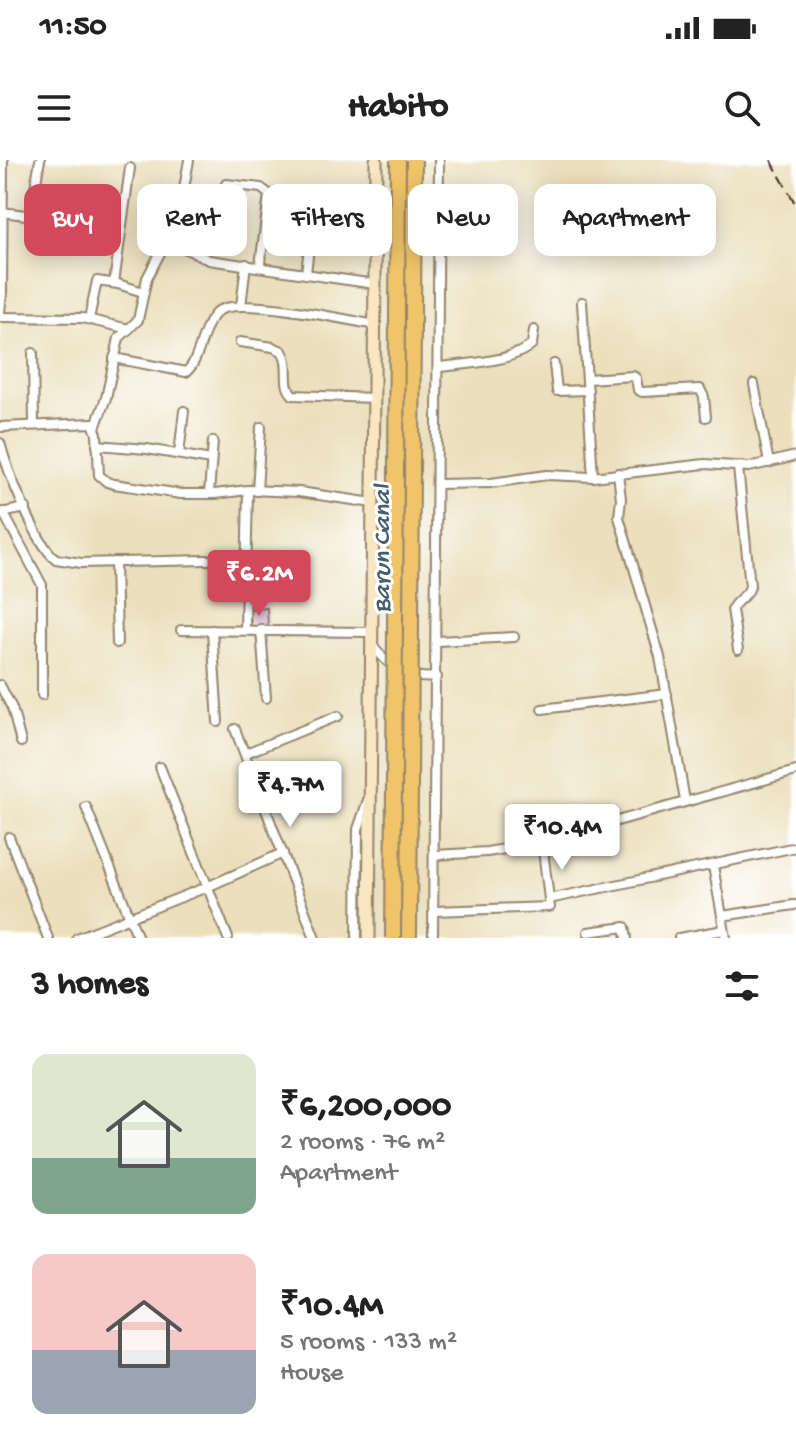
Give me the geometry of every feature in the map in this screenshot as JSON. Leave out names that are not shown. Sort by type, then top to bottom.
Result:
[{"type":"highway","points":[[393,938],[398,160]]},
{"type":"highway","points":[[409,938],[414,160]]},
{"type":"street","points":[[3,160],[0,314],[89,319],[129,329]]},
{"type":"street","points":[[36,184],[40,160]]},
{"type":"street","points":[[185,184],[189,160]]},
{"type":"street","points":[[369,938],[376,160]]},
{"type":"street","points":[[433,938],[439,160]]},
{"type":"street","points":[[114,283],[130,168]]},
{"type":"street","points":[[247,186],[261,188],[269,194],[260,266]]},
{"type":"street","points":[[2,212],[24,214]]},
{"type":"street","points":[[159,256],[143,292],[140,315],[119,338],[106,398],[95,428],[99,475],[107,482],[145,490],[209,494],[299,492],[373,503]]},
{"type":"street","points":[[201,256],[209,260],[375,284]]},
{"type":"street","points":[[306,273],[308,256]]},
{"type":"street","points":[[241,306],[246,264]]},
{"type":"street","points":[[89,319],[97,281],[143,292]]},
{"type":"street","points":[[582,302],[593,477]]},
{"type":"street","points":[[114,358],[186,372],[192,366],[197,347],[212,317],[222,308],[241,306],[297,311],[375,325]]},
{"type":"street","points":[[439,367],[492,360],[520,352],[532,344],[534,330]]},
{"type":"street","points":[[240,342],[282,351],[288,364],[288,390],[293,395],[374,398]]},
{"type":"street","points":[[33,353],[34,425]]},
{"type":"street","points":[[554,364],[554,386],[557,391],[588,390]]},
{"type":"street","points":[[587,379],[633,376],[638,390],[642,392],[700,389],[706,417]]},
{"type":"street","points":[[754,384],[769,463]]},
{"type":"street","points":[[179,454],[184,411]]},
{"type":"street","points":[[0,427],[90,423],[95,428]]},
{"type":"street","points":[[245,629],[252,491],[261,427]]},
{"type":"street","points":[[209,494],[213,441]]},
{"type":"street","points":[[0,443],[26,508],[44,545],[56,559],[81,563],[248,559]]},
{"type":"street","points":[[97,445],[211,460]]},
{"type":"street","points":[[437,484],[491,483],[547,475],[593,477],[705,464],[738,467],[796,456]]},
{"type":"street","points":[[738,467],[750,586],[747,594],[732,609],[738,650]]},
{"type":"street","points":[[618,473],[621,499],[619,517],[658,650],[685,801]]},
{"type":"street","points":[[26,508],[2,513],[42,585],[42,695]]},
{"type":"street","points":[[115,562],[117,643]]},
{"type":"street","points":[[261,629],[266,698]]},
{"type":"street","points":[[181,630],[373,632]]},
{"type":"street","points":[[212,630],[218,722]]},
{"type":"street","points":[[437,641],[514,637]]},
{"type":"street","points":[[373,646],[391,668],[416,677],[437,677]]},
{"type":"street","points":[[0,685],[12,708],[21,742]]},
{"type":"street","points":[[542,709],[667,694]]},
{"type":"street","points":[[246,753],[338,716]]},
{"type":"street","points":[[235,729],[315,938]]},
{"type":"street","points":[[160,767],[228,938]]},
{"type":"street","points":[[435,855],[487,852],[542,842],[796,771]]},
{"type":"street","points":[[357,938],[358,829],[371,790]]},
{"type":"street","points":[[86,807],[138,938]]},
{"type":"street","points":[[9,837],[48,938]]},
{"type":"street","points":[[434,911],[550,907],[542,842]]},
{"type":"street","points":[[549,899],[796,847]]},
{"type":"street","points":[[77,938],[207,887],[283,853]]},
{"type":"street","points":[[679,938],[725,934],[713,866]]},
{"type":"street","points":[[722,916],[794,905]]},
{"type":"street","points":[[588,932],[625,927],[627,938]]},
{"type":"building","points":[[267,608],[268,628],[251,629],[250,609]]},
{"type":"railway","points":[[771,160],[796,205]]},
{"type":"water label","name":"Barun Canal","points":[[380,549]]}]
